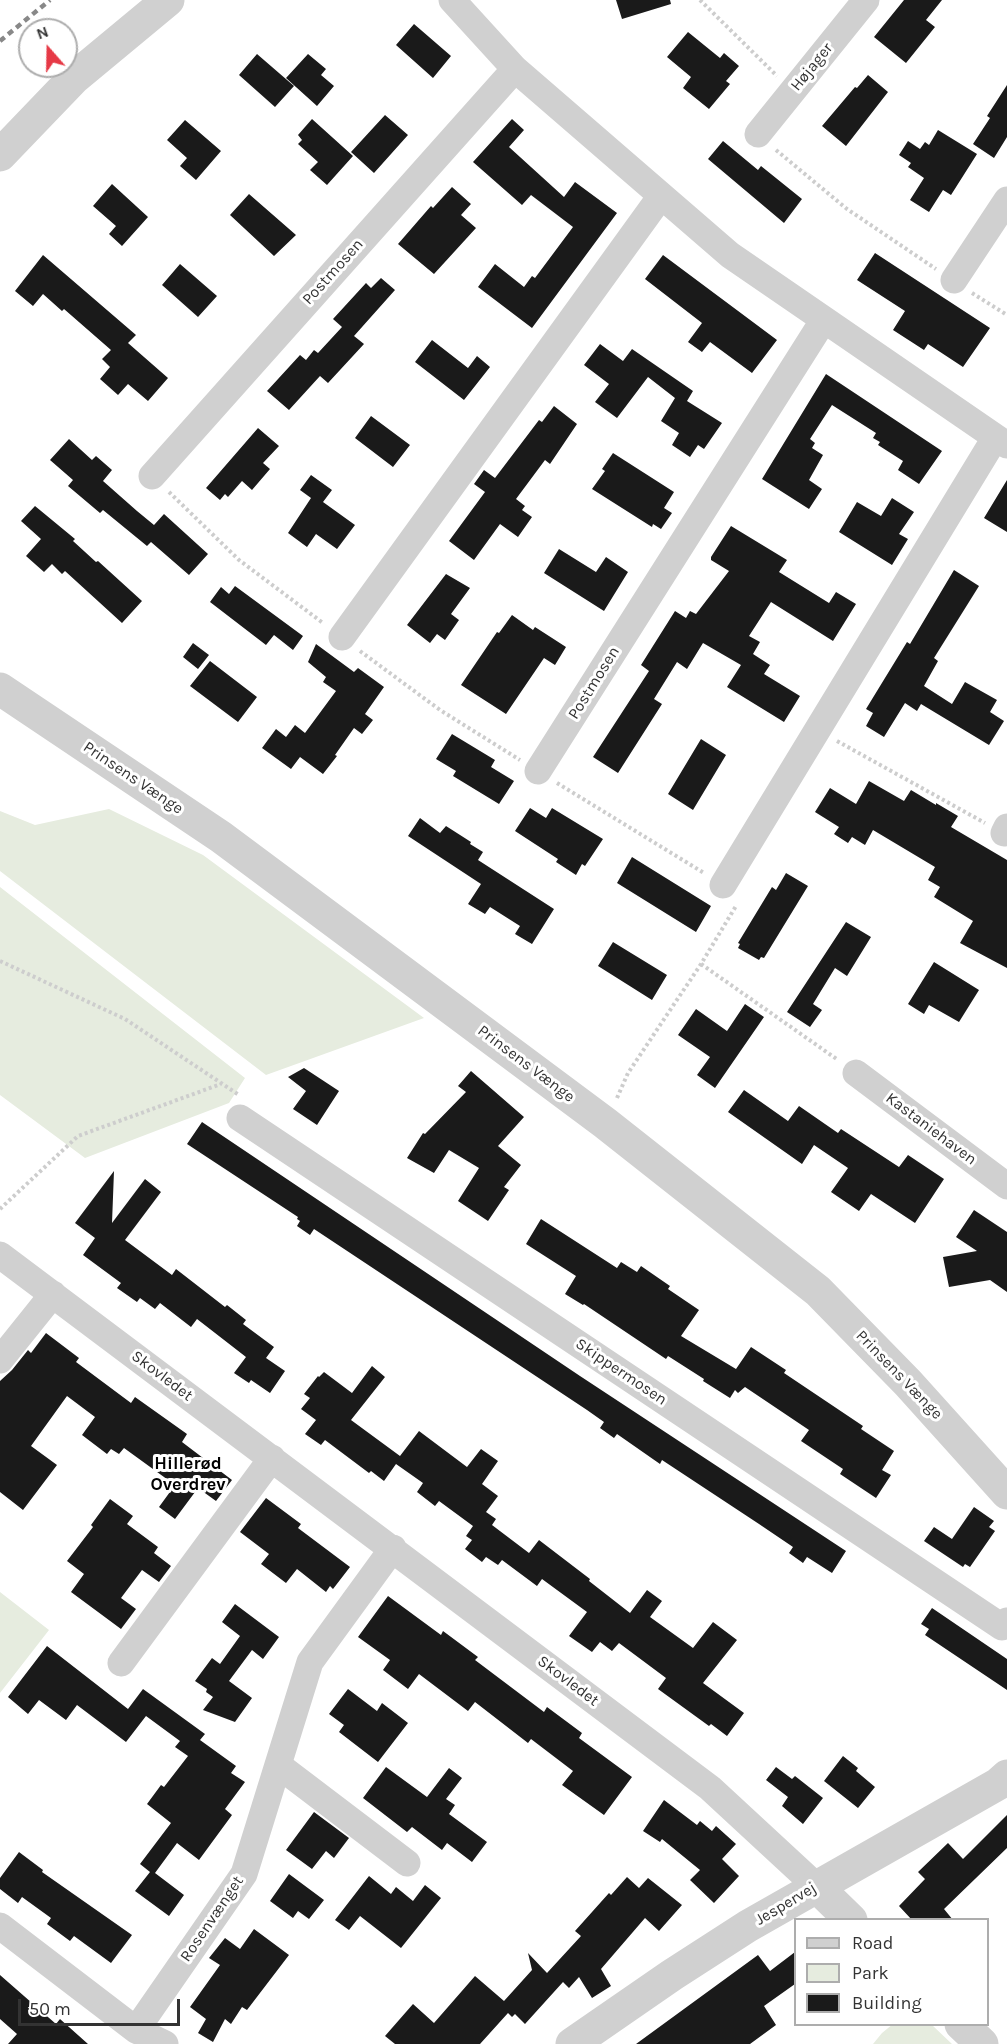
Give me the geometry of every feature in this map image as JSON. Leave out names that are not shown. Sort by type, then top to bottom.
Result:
[{"type":"street","points":[[0,155],[74,78],[168,0]]},
{"type":"street","points":[[452,0],[515,69],[730,255],[1001,442],[817,729],[723,885]]},
{"type":"street","name":"Højager","points":[[758,134],[866,0]]},
{"type":"street","name":"Postmosen","points":[[152,476],[515,69]]},
{"type":"street","points":[[342,637],[661,196]]},
{"type":"street","points":[[954,280],[1007,200]]},
{"type":"street","name":"Postmosen","points":[[538,771],[824,321]]},
{"type":"street","name":"Prinsens Vænge","points":[[0,689],[221,837],[605,1123],[818,1291],[908,1383],[1007,1494]]},
{"type":"street","name":"Kastaniehaven","points":[[856,1073],[1007,1186]]},
{"type":"street","name":"Skippermosen","points":[[240,1118],[1005,1626]]},
{"type":"street","name":"Skovledet","points":[[0,1255],[710,1788],[849,1918]]},
{"type":"street","points":[[0,1360],[53,1294]]},
{"type":"street","points":[[121,1663],[272,1458]]},
{"type":"street","name":"Rosenvænget","points":[[136,2030],[244,1874],[310,1662],[393,1548]]},
{"type":"street","points":[[278,1764],[407,1863]]},
{"type":"street","name":"Jespervej","points":[[572,2044],[672,1975],[816,1886],[998,1784],[1007,1776]]},
{"type":"street","points":[[0,1926],[136,2030],[165,2044]]},
{"type":"street","points":[[962,2026],[982,2044]]},
{"type":"path","points":[[700,0],[792,91]]},
{"type":"path","points":[[758,134],[847,209],[1007,315]]},
{"type":"path","points":[[152,476],[239,560],[440,710],[741,896],[701,964],[628,1073],[605,1123]]},
{"type":"path","points":[[817,729],[1005,830]]},
{"type":"path","points":[[0,961],[125,1019],[222,1084],[78,1136],[0,1209]]},
{"type":"path","points":[[701,964],[856,1073]]},
{"type":"green space","points":[[109,809],[203,855],[424,1018],[266,1075],[0,871],[0,811],[35,825]]},
{"type":"green space","points":[[0,887],[245,1078],[229,1103],[85,1158],[0,1095]]},
{"type":"green space","points":[[0,1592],[49,1630],[0,1693]]},
{"type":"green space","points":[[891,2026],[933,2026],[952,2044],[873,2044]]},
{"type":"building","points":[[616,0],[670,0],[671,4],[622,19]]},
{"type":"building","points":[[904,0],[942,0],[926,20],[935,27],[906,63],[874,37]]},
{"type":"building","points":[[414,24],[451,56],[433,78],[396,45]]},
{"type":"building","points":[[688,32],[720,58],[724,53],[739,66],[726,81],[730,84],[709,109],[683,88],[691,77],[667,57]]},
{"type":"building","points":[[257,54],[294,86],[275,107],[239,75]]},
{"type":"building","points":[[308,54],[326,69],[321,75],[334,86],[317,106],[286,78]]},
{"type":"building","points":[[868,75],[888,92],[846,146],[822,126]]},
{"type":"building","points":[[1007,85],[1007,137],[994,158],[973,144],[990,118],[987,116]]},
{"type":"building","points":[[385,115],[408,135],[374,173],[351,152]]},
{"type":"building","points":[[312,119],[353,156],[327,185],[310,170],[318,162],[298,144],[302,140],[298,135]]},
{"type":"building","points":[[512,119],[524,130],[509,147],[564,197],[575,182],[617,213],[532,328],[478,287],[495,264],[524,287],[532,276],[535,278],[573,227],[531,195],[522,205],[473,162]]},
{"type":"building","points":[[185,120],[221,151],[196,180],[180,166],[187,158],[167,140]]},
{"type":"building","points":[[938,130],[977,154],[951,195],[943,190],[929,212],[910,200],[924,178],[908,167],[911,163],[899,155],[908,141],[920,149],[925,142],[929,145]]},
{"type":"building","points":[[723,141],[758,170],[761,166],[802,199],[784,223],[708,159]]},
{"type":"building","points":[[112,184],[148,217],[122,246],[109,234],[116,226],[93,206]]},
{"type":"building","points":[[452,187],[471,204],[461,215],[476,228],[434,274],[398,244],[431,206],[433,208]]},
{"type":"building","points":[[249,194],[296,235],[274,256],[230,215]]},
{"type":"building","points":[[875,253],[990,328],[963,367],[928,344],[924,350],[893,330],[905,311],[857,280]]},
{"type":"building","points":[[43,255],[136,335],[128,343],[168,378],[148,401],[128,384],[118,395],[100,379],[110,367],[102,359],[111,350],[64,309],[62,311],[43,294],[33,306],[15,291]]},
{"type":"building","points":[[663,255],[777,340],[752,373],[710,342],[702,352],[688,342],[702,323],[645,279]]},
{"type":"building","points":[[180,264],[217,296],[198,317],[162,285]]},
{"type":"building","points":[[381,278],[395,290],[354,336],[364,344],[328,383],[320,376],[289,410],[267,391],[300,355],[306,360],[314,350],[318,353],[342,327],[333,319],[366,283],[371,288]]},
{"type":"building","points":[[432,340],[468,368],[477,356],[490,367],[464,400],[415,362]]},
{"type":"building","points":[[600,344],[623,361],[632,349],[693,391],[687,401],[722,423],[704,449],[698,445],[690,457],[672,445],[679,433],[661,421],[675,398],[648,377],[617,418],[595,402],[609,384],[584,365]]},
{"type":"building","points":[[826,374],[942,451],[919,484],[898,470],[903,461],[878,445],[880,442],[873,438],[876,433],[832,405],[810,439],[815,443],[812,448],[823,455],[809,480],[822,489],[809,509],[762,479]]},
{"type":"building","points":[[554,406],[577,424],[550,464],[545,460],[516,499],[525,506],[522,510],[532,517],[518,537],[500,524],[474,560],[449,541],[485,492],[474,484],[484,470],[495,478],[539,420],[542,422]]},
{"type":"building","points":[[371,416],[410,445],[393,467],[355,438]]},
{"type":"building","points":[[258,428],[279,446],[263,463],[270,469],[252,490],[242,481],[228,497],[225,494],[220,500],[206,488]]},
{"type":"building","points":[[69,439],[92,460],[96,456],[112,470],[103,481],[137,511],[154,525],[164,514],[208,554],[189,575],[151,542],[147,546],[103,510],[100,513],[68,486],[73,480],[50,460]]},
{"type":"building","points":[[613,453],[674,492],[664,508],[672,513],[661,529],[653,524],[652,527],[592,489],[605,471],[602,469]]},
{"type":"building","points":[[311,475],[332,490],[323,502],[355,525],[337,549],[316,534],[307,547],[288,533],[311,498],[300,490]]},
{"type":"building","points":[[1007,480],[1007,532],[984,518]]},
{"type":"building","points":[[892,498],[914,512],[899,534],[908,539],[892,565],[839,532],[857,502],[881,516]]},
{"type":"building","points":[[35,506],[75,539],[73,541],[142,601],[122,623],[65,571],[62,574],[52,564],[44,572],[26,556],[41,539],[21,521]]},
{"type":"building","points":[[731,526],[787,560],[779,572],[829,603],[836,592],[856,604],[833,641],[771,602],[749,636],[760,642],[753,654],[770,665],[764,674],[800,696],[784,722],[727,687],[741,665],[703,643],[687,669],[677,662],[654,699],[662,704],[618,773],[593,757],[649,671],[641,665],[675,611],[686,618],[690,611],[696,614],[729,571],[711,560],[711,557]]},
{"type":"building","points":[[559,549],[596,572],[606,557],[628,572],[604,611],[544,573]]},
{"type":"building","points":[[954,570],[979,586],[934,658],[938,661],[924,686],[952,704],[965,682],[997,700],[990,712],[1004,721],[989,745],[921,704],[917,711],[905,703],[884,737],[866,726],[873,713],[866,709],[907,642],[910,644]]},
{"type":"building","points":[[446,574],[470,588],[451,614],[459,620],[445,640],[437,634],[430,643],[407,625]]},
{"type":"building","points":[[235,586],[303,636],[293,650],[274,635],[266,645],[210,602],[221,587],[229,594]]},
{"type":"building","points":[[512,615],[533,630],[535,627],[566,647],[555,665],[544,658],[506,714],[461,685],[497,632],[499,633]]},
{"type":"building","points":[[193,643],[209,655],[198,669],[183,657]]},
{"type":"building","points":[[316,644],[354,672],[358,668],[384,687],[365,714],[373,720],[362,734],[354,728],[323,774],[300,757],[291,769],[262,748],[276,729],[286,737],[295,725],[305,733],[336,691],[323,682],[326,677],[308,662]]},
{"type":"building","points":[[210,661],[257,697],[238,722],[190,686]]},
{"type":"building","points":[[452,734],[495,760],[491,767],[514,781],[499,804],[453,776],[456,771],[436,759]]},
{"type":"building","points":[[701,739],[726,755],[693,810],[668,794]]},
{"type":"building","points":[[869,781],[904,801],[911,790],[936,805],[936,803],[958,816],[951,827],[1007,860],[1007,968],[960,943],[973,921],[934,897],[940,887],[928,880],[935,867],[873,830],[865,845],[852,837],[848,843],[834,834],[839,827],[815,812],[830,788],[856,804]]},
{"type":"building","points":[[530,808],[546,818],[552,808],[603,839],[585,866],[582,864],[576,875],[556,862],[558,859],[515,831]]},
{"type":"building","points":[[420,818],[440,833],[446,826],[471,842],[470,844],[483,852],[478,860],[554,909],[532,944],[515,934],[520,926],[490,907],[485,914],[468,904],[481,884],[408,836]]},
{"type":"building","points":[[632,857],[711,906],[696,932],[617,883]]},
{"type":"building","points":[[786,873],[808,886],[764,958],[761,957],[759,960],[738,948],[740,944],[738,943],[772,887],[776,890]]},
{"type":"building","points":[[846,922],[871,937],[847,976],[835,968],[813,1004],[822,1010],[810,1027],[787,1012]]},
{"type":"building","points":[[613,942],[667,975],[652,1000],[598,966]]},
{"type":"building","points":[[934,962],[979,990],[959,1022],[929,1005],[924,1014],[908,1004]]},
{"type":"building","points":[[745,1004],[764,1017],[715,1088],[697,1075],[710,1057],[678,1035],[696,1009],[727,1031]]},
{"type":"building","points":[[304,1068],[339,1091],[317,1125],[293,1109],[306,1091],[288,1077]]},
{"type":"building","points":[[471,1071],[524,1117],[498,1146],[521,1165],[504,1187],[509,1190],[488,1221],[458,1201],[479,1168],[449,1150],[434,1173],[407,1158],[423,1133],[425,1134],[466,1092],[458,1086]]},
{"type":"building","points":[[744,1090],[788,1121],[799,1106],[838,1133],[841,1129],[899,1167],[908,1155],[944,1179],[915,1223],[871,1194],[859,1211],[831,1192],[848,1168],[814,1145],[802,1164],[728,1112]]},
{"type":"building","points":[[202,1122],[580,1376],[846,1551],[832,1573],[807,1557],[803,1563],[789,1553],[793,1547],[759,1524],[662,1460],[660,1464],[617,1434],[614,1438],[600,1428],[604,1422],[587,1410],[314,1229],[310,1235],[297,1226],[300,1221],[298,1217],[187,1144]]},
{"type":"building","points":[[114,1171],[112,1223],[145,1179],[161,1192],[125,1240],[172,1275],[176,1269],[225,1307],[227,1305],[246,1320],[243,1324],[274,1347],[266,1358],[285,1371],[270,1393],[251,1380],[249,1383],[234,1373],[246,1357],[197,1319],[191,1327],[160,1303],[155,1309],[140,1298],[137,1302],[117,1288],[121,1283],[83,1255],[95,1238],[75,1223]]},
{"type":"building","points":[[974,1210],[1007,1232],[1007,1292],[990,1280],[949,1287],[943,1257],[977,1251],[956,1237]]},
{"type":"building","points":[[541,1219],[617,1268],[621,1262],[637,1272],[641,1266],[670,1286],[668,1289],[699,1310],[681,1336],[736,1369],[751,1347],[786,1370],[784,1373],[863,1426],[861,1429],[894,1451],[882,1470],[891,1475],[876,1498],[840,1474],[843,1469],[801,1441],[809,1430],[745,1387],[738,1393],[735,1390],[730,1398],[668,1356],[666,1359],[584,1304],[565,1294],[576,1276],[526,1244]]},
{"type":"building","points":[[46,1333],[79,1358],[76,1362],[131,1403],[135,1397],[187,1434],[182,1442],[232,1480],[216,1501],[198,1488],[175,1519],[159,1507],[175,1485],[124,1448],[119,1454],[111,1449],[107,1454],[82,1435],[95,1417],[67,1396],[31,1446],[57,1465],[23,1510],[0,1492],[0,1381],[28,1350],[31,1353]]},
{"type":"building","points":[[372,1366],[385,1377],[351,1420],[400,1456],[419,1431],[467,1467],[481,1449],[498,1461],[482,1484],[498,1496],[486,1512],[496,1519],[492,1525],[529,1553],[539,1540],[630,1613],[647,1590],[662,1601],[650,1617],[693,1648],[713,1622],[737,1640],[703,1683],[744,1713],[727,1736],[711,1724],[709,1726],[658,1689],[666,1678],[619,1643],[612,1651],[600,1642],[592,1652],[569,1636],[587,1612],[542,1579],[537,1586],[502,1560],[498,1565],[486,1557],[482,1562],[465,1549],[472,1540],[466,1536],[473,1526],[439,1501],[435,1506],[417,1492],[423,1483],[396,1464],[384,1481],[371,1471],[369,1473],[325,1440],[321,1445],[305,1434],[316,1420],[301,1409],[310,1398],[304,1394],[318,1376],[324,1372],[352,1393]]},
{"type":"building","points":[[266,1498],[301,1524],[298,1528],[350,1567],[333,1589],[330,1586],[326,1592],[297,1569],[286,1583],[261,1564],[269,1554],[240,1532]]},
{"type":"building","points":[[110,1499],[133,1516],[127,1524],[158,1547],[154,1553],[171,1566],[159,1582],[142,1570],[121,1598],[136,1609],[121,1629],[71,1592],[84,1574],[67,1561],[93,1527],[91,1525]]},
{"type":"building","points":[[974,1507],[994,1521],[989,1527],[995,1531],[970,1567],[965,1564],[963,1567],[924,1541],[934,1527],[952,1539]]},
{"type":"building","points":[[388,1596],[441,1635],[443,1631],[478,1657],[475,1660],[544,1712],[547,1707],[582,1733],[579,1738],[632,1777],[604,1815],[562,1785],[573,1771],[531,1739],[528,1743],[475,1702],[468,1711],[419,1674],[408,1689],[383,1670],[390,1660],[358,1637]]},
{"type":"building","points":[[235,1604],[279,1637],[263,1659],[252,1650],[229,1681],[252,1698],[235,1722],[203,1710],[213,1697],[206,1692],[207,1689],[195,1681],[212,1658],[220,1664],[240,1636],[222,1622]]},
{"type":"building","points":[[932,1608],[1007,1659],[1007,1690],[925,1635],[929,1629],[921,1624]]},
{"type":"building","points":[[47,1646],[128,1709],[143,1689],[205,1734],[200,1740],[236,1766],[231,1773],[245,1782],[225,1809],[232,1815],[199,1860],[177,1843],[155,1873],[184,1895],[169,1916],[135,1891],[150,1872],[140,1864],[171,1823],[147,1804],[161,1785],[164,1787],[188,1756],[175,1747],[180,1741],[146,1716],[126,1742],[77,1705],[66,1720],[39,1700],[28,1714],[8,1697]]},
{"type":"building","points":[[348,1689],[377,1711],[382,1703],[408,1723],[378,1762],[339,1732],[344,1725],[329,1714]]},
{"type":"building","points":[[843,1756],[858,1768],[856,1771],[875,1787],[858,1808],[824,1781]]},
{"type":"building","points":[[386,1767],[427,1797],[449,1768],[462,1778],[446,1799],[455,1805],[449,1814],[487,1842],[472,1862],[447,1843],[442,1850],[412,1827],[407,1832],[363,1798]]},
{"type":"building","points":[[776,1767],[792,1779],[795,1776],[823,1798],[803,1824],[782,1806],[788,1797],[766,1780]]},
{"type":"building","points":[[664,1800],[697,1825],[700,1821],[712,1831],[716,1826],[736,1844],[722,1859],[739,1876],[714,1903],[690,1880],[700,1870],[662,1839],[660,1842],[643,1831]]},
{"type":"building","points":[[314,1812],[349,1838],[334,1858],[326,1851],[312,1869],[286,1850]]},
{"type":"building","points":[[1007,1815],[1007,1848],[944,1909],[951,1918],[910,1918],[899,1906],[925,1879],[918,1872],[948,1843],[963,1859]]},
{"type":"building","points":[[19,1852],[43,1870],[42,1872],[132,1935],[111,1963],[74,1936],[70,1941],[47,1924],[51,1918],[22,1897],[18,1903],[0,1889],[0,1878]]},
{"type":"building","points":[[289,1874],[324,1900],[309,1919],[298,1911],[293,1918],[270,1901]]},
{"type":"building","points":[[369,1876],[391,1894],[396,1887],[413,1901],[425,1885],[441,1898],[401,1948],[360,1916],[349,1930],[335,1920]]},
{"type":"building","points":[[627,1877],[639,1888],[648,1878],[682,1905],[659,1931],[645,1918],[601,1969],[611,1986],[592,1998],[579,1977],[569,1988],[563,1982],[525,2024],[515,2014],[512,2017],[508,2013],[480,2044],[395,2044],[385,2036],[413,2004],[434,2023],[475,1976],[504,2001],[532,1970],[528,1953],[547,1973],[581,1936],[575,1931],[609,1893],[611,1895]]},
{"type":"building","points":[[254,1929],[289,1955],[247,2010],[242,2007],[231,2024],[225,2019],[213,2042],[198,2033],[206,2019],[190,2007],[220,1965],[209,1958],[225,1938],[240,1949]]},
{"type":"building","points":[[794,1953],[794,1985],[764,2006],[776,2025],[750,2044],[636,2044],[758,1955],[770,1971]]},
{"type":"building","points":[[0,1975],[56,2024],[60,2019],[88,2044],[8,2044],[17,2034],[0,2019]]},
{"type":"railway","points":[[0,41],[50,0]]},
{"type":"district","name":"Hillerød Overdrev","points":[[188,1474]]}]
